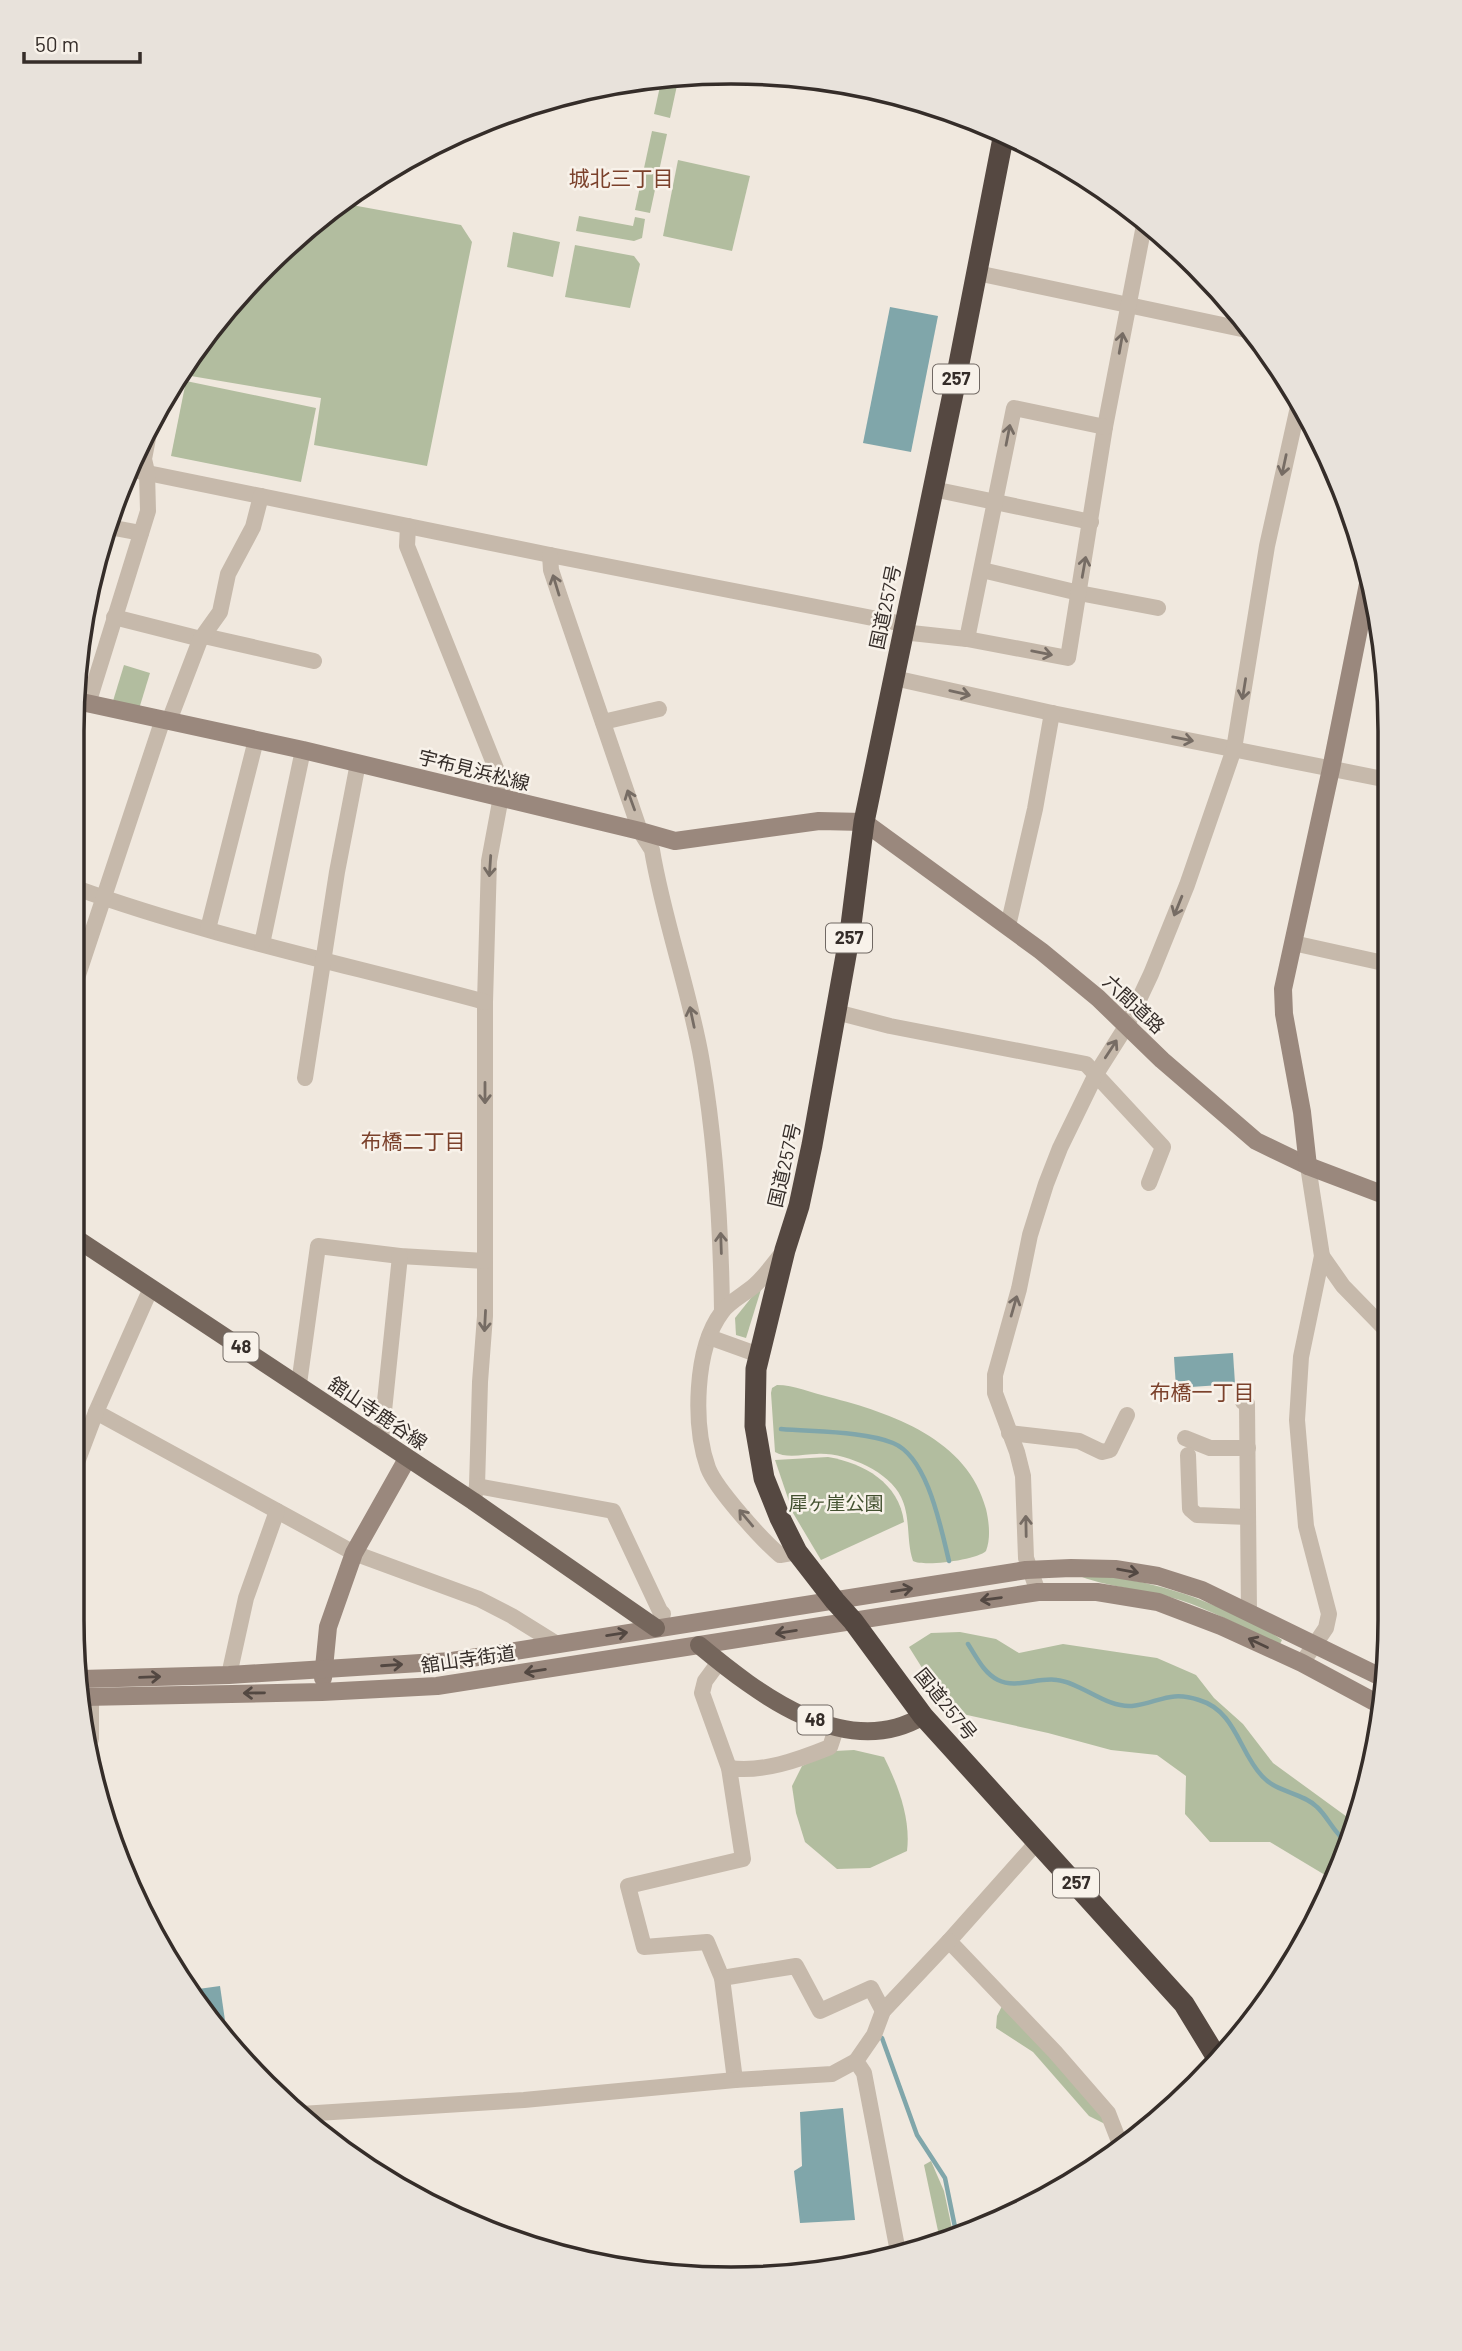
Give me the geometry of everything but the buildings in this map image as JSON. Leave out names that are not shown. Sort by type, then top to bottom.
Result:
[{"type":"highway","name":"国道257号","points":[[1002,144],[864,822],[850,933],[799,1206],[785,1250],[756,1369],[755,1426],[764,1478],[797,1552],[853,1621],[923,1716],[1184,2004],[1213,2051]]},
{"type":"main road","name":"舘山寺鹿谷線","points":[[84,1244],[299,1384],[407,1459],[475,1494],[660,1621]]},
{"type":"main road","name":"48","points":[[699,1645],[772,1698],[805,1717],[836,1729],[867,1732],[908,1726],[923,1716]]},
{"type":"street","points":[[139,471],[902,628],[1068,658],[1105,427],[1143,232]]},
{"type":"street","points":[[977,273],[1237,328]]},
{"type":"street","points":[[967,639],[1014,408],[1105,427]]},
{"type":"street","points":[[1038,1592],[1026,1558],[1024,1483],[1017,1452],[995,1393],[995,1374],[1019,1289],[1030,1235],[1046,1184],[1060,1148],[1096,1074],[1126,1025],[1151,974],[1234,749],[1267,546],[1296,417]]},
{"type":"street","points":[[85,697],[126,585],[148,511],[144,460]]},
{"type":"street","points":[[933,489],[1091,522]]},
{"type":"street","points":[[84,956],[166,720],[203,637],[220,612],[228,574],[253,527],[261,496]]},
{"type":"street","points":[[408,526],[407,546],[503,786],[489,861],[485,1002],[485,1315],[475,1494],[613,1511],[660,1611],[660,1621]]},
{"type":"street","points":[[116,528],[141,533]]},
{"type":"street","points":[[550,555],[551,570],[640,831],[652,850],[702,1061],[717,1172],[722,1311]]},
{"type":"street","points":[[982,570],[1158,608]]},
{"type":"street","points":[[1302,1663],[1326,1628],[1329,1614],[1306,1525],[1297,1420],[1301,1357],[1322,1256],[1302,1112],[1284,1014],[1283,989],[1365,600]]},
{"type":"street","points":[[114,617],[314,661]]},
{"type":"street","points":[[894,678],[1052,713],[1378,778]]},
{"type":"street","name":"宇布見浜松線","points":[[85,702],[303,750],[675,841],[819,821],[864,822]]},
{"type":"street","points":[[603,722],[659,709]]},
{"type":"street","points":[[1008,926],[1035,808],[1052,713]]},
{"type":"street","points":[[208,929],[256,740]]},
{"type":"street","points":[[262,944],[303,750]]},
{"type":"street","points":[[305,1078],[337,872],[358,763]]},
{"type":"street","name":"六間道路","points":[[864,822],[1008,926],[1098,998],[1163,1060],[1256,1141],[1308,1166],[1378,1193]]},
{"type":"street","points":[[84,891],[262,944],[485,1002]]},
{"type":"street","points":[[1293,943],[1378,962]]},
{"type":"street","points":[[836,1012],[890,1026],[1086,1064],[1163,1147],[1149,1183]]},
{"type":"street","points":[[299,1384],[318,1246],[400,1256],[485,1261]]},
{"type":"street","points":[[785,1250],[757,1284],[722,1311],[706,1343],[699,1386],[699,1436],[709,1471],[766,1543],[780,1555],[797,1552]]},
{"type":"street","points":[[381,1440],[400,1256]]},
{"type":"street","points":[[1322,1256],[1343,1286],[1378,1322]]},
{"type":"street","points":[[84,1444],[151,1288]]},
{"type":"street","points":[[709,1337],[759,1355]]},
{"type":"street","points":[[1243,1402],[1247,1404],[1249,1613]]},
{"type":"street","points":[[96,1412],[354,1553],[479,1599],[512,1615],[557,1644]]},
{"type":"street","points":[[1009,1433],[1079,1440],[1102,1452],[1110,1450],[1127,1415]]},
{"type":"street","points":[[1185,1438],[1210,1448],[1248,1448]]},
{"type":"street","points":[[1188,1455],[1190,1509],[1193,1513],[1248,1517]]},
{"type":"street","points":[[322,1692],[328,1627],[354,1553],[407,1459]]},
{"type":"street","points":[[229,1675],[246,1598],[277,1511]]},
{"type":"street","name":"舘山寺街道","points":[[87,1679],[229,1675],[452,1661],[557,1644],[660,1621],[835,1601],[1030,1570],[1115,1569],[1158,1576],[1202,1590],[1376,1674]]},
{"type":"street","name":"舘山寺街道","points":[[89,1697],[322,1692],[437,1686],[1038,1592],[1097,1592],[1158,1602],[1221,1626],[1302,1663],[1372,1701]]},
{"type":"street","points":[[719,1662],[705,1681],[702,1693],[729,1768],[743,1858],[628,1886],[644,1947],[707,1942],[722,1978],[734,2080]]},
{"type":"street","points":[[729,1768],[748,1771],[800,1759],[830,1748],[836,1729]]},
{"type":"street","points":[[313,2113],[549,2098],[734,2080],[832,2074],[856,2061],[873,2035],[883,2011],[949,1941],[1036,1840]]},
{"type":"street","points":[[949,1941],[1055,2052],[1108,2113],[1118,2138]]},
{"type":"street","points":[[722,1978],[796,1966],[820,2011],[871,1988],[883,2011]]},
{"type":"street","points":[[856,2061],[864,2073],[897,2245]]},
{"type":"green space","points":[[677,86],[670,118],[654,114],[660,89]]},
{"type":"green space","points":[[652,131],[667,134],[650,213],[635,210]]},
{"type":"green space","points":[[678,160],[750,176],[732,251],[663,236]]},
{"type":"green space","points":[[355,205],[461,225],[472,242],[427,466],[314,445],[321,398],[191,376],[245,304],[304,245]]},
{"type":"green space","points":[[579,216],[633,226],[635,217],[645,219],[642,238],[634,241],[576,231]]},
{"type":"green space","points":[[513,232],[560,242],[553,277],[507,267]]},
{"type":"green space","points":[[575,245],[634,256],[640,264],[630,308],[565,297]]},
{"type":"green space","points":[[187,381],[316,408],[301,482],[171,456]]},
{"type":"green space","points":[[124,665],[150,673],[139,709],[113,701]]},
{"type":"green space","points":[[763,1283],[746,1338],[736,1335],[735,1318]]},
{"type":"green space","points":[[777,1385],[877,1411],[924,1433],[945,1447],[963,1464],[977,1485],[988,1519],[986,1551],[950,1562],[913,1561],[904,1505],[887,1479],[865,1465],[840,1456],[790,1456],[775,1452],[771,1393],[772,1388]]},
{"type":"green space","name":"犀ヶ崖公園","points":[[828,1457],[854,1464],[878,1477],[895,1496],[904,1522],[821,1560],[793,1513],[775,1460]]},
{"type":"green space","points":[[1074,1574],[1120,1578],[1185,1594],[1227,1611],[1282,1640],[1280,1644],[1193,1604]]},
{"type":"green space","points":[[960,1632],[996,1639],[1019,1653],[1063,1644],[1157,1658],[1196,1675],[1214,1698],[1243,1724],[1273,1763],[1347,1817],[1326,1875],[1270,1842],[1210,1842],[1185,1814],[1186,1776],[1157,1755],[1111,1750],[949,1711],[909,1647],[931,1633]]},
{"type":"green space","points":[[854,1750],[884,1757],[902,1802],[907,1827],[907,1851],[870,1868],[837,1869],[805,1842],[796,1813],[792,1786],[802,1766],[834,1751]]},
{"type":"green space","points":[[1002,2006],[1062,2066],[1109,2126],[1089,2116],[1033,2052],[996,2028],[997,2016]]},
{"type":"green space","points":[[931,2161],[944,2191],[952,2228],[938,2233],[924,2165]]},
{"type":"water","points":[[890,307],[938,316],[911,452],[863,443]]},
{"type":"water","points":[[1233,1353],[1235,1384],[1176,1388],[1174,1357]]},
{"type":"water","points":[[220,1986],[225,2023],[218,2014],[200,1989]]},
{"type":"water","points":[[843,2108],[855,2220],[800,2223],[794,2171],[802,2166],[800,2112]]},
{"type":"waterway","points":[[781,1429],[868,1436],[893,1443],[905,1451],[924,1478],[931,1495],[949,1561]]},
{"type":"waterway","points":[[968,1644],[981,1665],[998,1680],[1005,1682],[1057,1680],[1122,1706],[1180,1696],[1211,1705],[1229,1723],[1262,1776],[1275,1786],[1311,1802],[1341,1837]]},
{"type":"waterway","points":[[882,2038],[917,2135],[945,2178],[955,2227]]},
{"type":"district","name":"城北三丁目","points":[[621,179]]},
{"type":"district","name":"布橋二丁目","points":[[413,1142]]},
{"type":"district","name":"布橋一丁目","points":[[1202,1393]]}]
